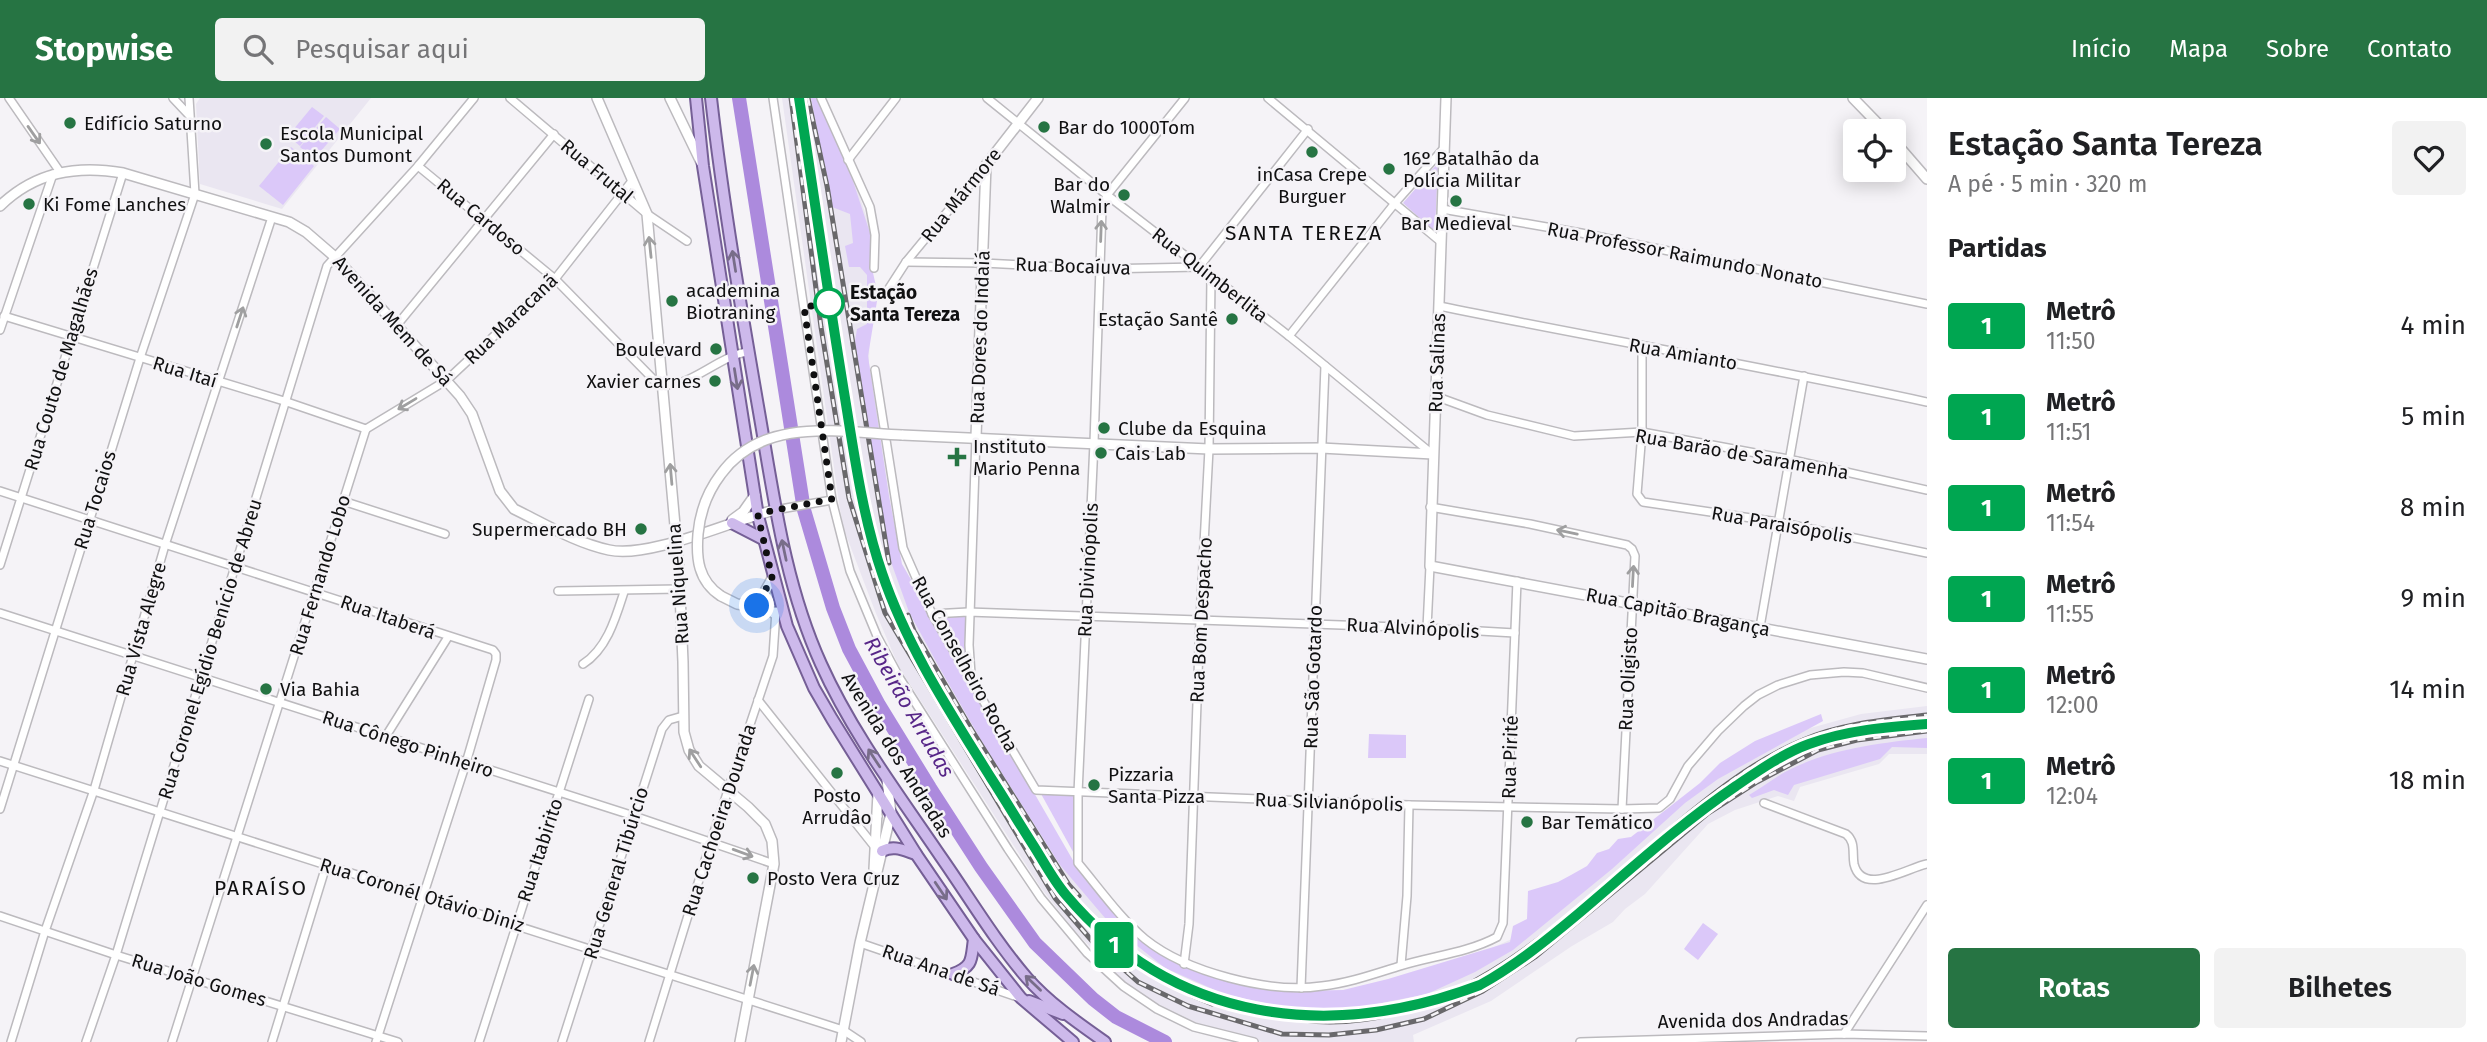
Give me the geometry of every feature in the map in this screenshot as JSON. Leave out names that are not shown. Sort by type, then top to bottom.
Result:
[{"type":"main road","name":"Avenida dos Andradas","points":[[696,98],[703,166],[758,516],[787,626],[814,688],[916,854],[974,939],[1021,998],[1073,1042]]},
{"type":"main road","name":"Avenida dos Andradas","points":[[711,98],[775,510],[795,598],[821,665],[851,722],[1000,943],[1028,979],[1069,1016],[1105,1042]]},
{"type":"main road","points":[[728,524],[763,539]]},
{"type":"main road","points":[[775,614],[787,626]]},
{"type":"main road","points":[[878,849],[897,847],[916,854]]},
{"type":"main road","points":[[953,974],[965,969],[969,964],[974,939]]},
{"type":"main road","points":[[1021,998],[1069,1016]]},
{"type":"street","points":[[0,330],[56,173],[9,98]]},
{"type":"street","points":[[173,98],[189,115]]},
{"type":"street","points":[[189,98],[195,194]]},
{"type":"street","name":"Rua Coronel Egídio Benício de Abreu","points":[[86,1042],[116,955],[327,266],[418,166],[474,98]]},
{"type":"street","name":"Rua Frutal","points":[[510,98],[647,214],[687,241]]},
{"type":"street","name":"Rua Niquelina","points":[[597,98],[647,214],[680,589],[684,732],[694,760],[765,824],[772,841],[774,864],[740,1042]]},
{"type":"street","points":[[670,98],[703,166]]},
{"type":"street","points":[[773,98],[832,499],[850,571],[877,636],[899,677],[1007,849],[1041,898],[1087,953],[1123,986],[1157,1009],[1194,1027],[1254,1042]]},
{"type":"street","points":[[821,98],[870,207],[875,235],[874,268]]},
{"type":"street","points":[[848,160],[896,98]]},
{"type":"street","name":"Rua Quimberlita","points":[[987,98],[1289,336],[1432,454]]},
{"type":"street","name":"Rua Mármore","points":[[886,293],[906,262],[1038,98]]},
{"type":"street","points":[[1107,195],[1185,98]]},
{"type":"street","points":[[1268,98],[1441,242]]},
{"type":"street","name":"Rua Salinas","points":[[1427,628],[1446,98]]},
{"type":"street","points":[[1853,98],[1873,119]]},
{"type":"street","points":[[1199,267],[1308,130]]},
{"type":"street","points":[[397,325],[554,134]]},
{"type":"street","points":[[1289,336],[1395,202],[1444,148]]},
{"type":"street","points":[[1906,154],[1927,178]]},
{"type":"street","name":"Rua Dores do Indaiá","points":[[971,677],[975,437],[986,164]]},
{"type":"street","name":"Rua Cardoso","points":[[418,166],[555,279],[648,375],[663,386]]},
{"type":"street","name":"Avenida Mem de Sá","points":[[0,206],[36,179],[83,169],[123,173],[289,222],[306,232],[335,257],[447,380],[472,414],[500,491],[514,509],[565,534],[609,550],[639,550],[676,542],[775,510]]},
{"type":"street","name":"Rua Couto de Magalhães","points":[[0,565],[123,173]]},
{"type":"street","name":"Rua Maracanã","points":[[366,429],[447,380],[555,279],[632,181]]},
{"type":"street","name":"Rua Tocaios","points":[[0,808],[140,358],[195,194]]},
{"type":"street","name":"Rua Divinópolis","points":[[1107,195],[1101,209],[1094,443],[1078,793],[1078,863],[1128,922],[1146,939],[1184,964]]},
{"type":"street","name":"Rua Professor Raimundo Nonato","points":[[1442,209],[1581,233],[1927,304]]},
{"type":"street","name":"Rua Vista Alegre","points":[[10,1042],[94,790],[165,545],[272,217]]},
{"type":"street","name":"Rua Bocaíuva","points":[[906,262],[1099,269],[1199,267]]},
{"type":"street","name":"Rua Bom Despacho","points":[[1184,964],[1189,924],[1209,449],[1211,277]]},
{"type":"street","name":"Rua Amianto","points":[[1439,306],[1927,402]]},
{"type":"street","name":"Rua Itaí","points":[[4,316],[284,401],[366,429]]},
{"type":"street","points":[[1642,347],[1642,432]]},
{"type":"street","points":[[663,386],[681,383],[732,355],[749,352]]},
{"type":"street","name":"Rua São Gotardo","points":[[1301,988],[1325,366]]},
{"type":"street","name":"Rua Conselheiro Rocha","points":[[875,369],[903,548],[932,614],[1036,790]]},
{"type":"street","points":[[1760,627],[1804,376]]},
{"type":"street","name":"Rua Barão de Saramenha","points":[[1435,396],[1487,415],[1574,436],[1642,432],[1788,459],[1927,490]]},
{"type":"street","name":"Rua Fernando Lobo","points":[[172,1042],[366,429]]},
{"type":"street","points":[[775,614],[753,604],[737,604],[710,588],[699,566],[696,552],[699,525],[712,487],[734,457],[759,442],[785,433],[825,431],[1209,449],[1321,448],[1432,454]]},
{"type":"street","name":"Rua Paraisópolis","points":[[1642,432],[1638,498],[1647,503],[1778,522],[1927,553]]},
{"type":"street","name":"Rua Itaberá","points":[[0,491],[493,650],[496,660],[466,763]]},
{"type":"street","name":"Avenida Mem de Sá","points":[[728,524],[743,512],[755,495]]},
{"type":"street","points":[[775,510],[832,499]]},
{"type":"street","points":[[343,502],[445,534]]},
{"type":"street","name":"Rua Oligisto","points":[[1430,507],[1531,524],[1628,545],[1632,549],[1634,556],[1622,809]]},
{"type":"street","name":"Rua Capitão Bragança","points":[[1430,566],[1927,659]]},
{"type":"street","points":[[753,604],[763,595],[772,577]]},
{"type":"street","name":"Rua Pirité","points":[[1401,965],[1451,954],[1493,939],[1501,933],[1517,581]]},
{"type":"street","points":[[558,591],[680,589]]},
{"type":"street","points":[[583,664],[599,650],[617,615],[624,592]]},
{"type":"street","name":"Rua Cachoeira Dourada","points":[[649,1042],[711,841],[773,656],[778,597]]},
{"type":"street","name":"Rua Alvinópolis","points":[[932,614],[970,612],[1427,628],[1515,634]]},
{"type":"street","name":"Rua Cônego Pinheiro","points":[[0,613],[635,816],[774,864]]},
{"type":"street","points":[[386,736],[448,637]]},
{"type":"street","points":[[1622,809],[1659,808],[1665,804],[1688,766],[1718,731],[1758,695],[1778,685],[1810,675],[1844,672],[1863,673],[1927,688]]},
{"type":"street","name":"Rua Itabirito","points":[[480,1042],[589,699]]},
{"type":"street","points":[[758,700],[878,849]]},
{"type":"street","name":"Rua General Tibúrcio","points":[[562,1042],[662,729],[669,720],[683,716]]},
{"type":"street","name":"Rua Coronél Otávio Diniz","points":[[0,761],[843,1030],[861,1042]]},
{"type":"street","points":[[377,1039],[466,763]]},
{"type":"street","points":[[878,849],[891,813],[887,777]]},
{"type":"street","name":"Rua Silvianópolis","points":[[1036,790],[1409,805],[1622,809]]},
{"type":"street","points":[[841,1042],[873,885],[878,849],[878,793]]},
{"type":"street","points":[[1764,803],[1846,834],[1853,842],[1854,866],[1864,878],[1874,881],[1927,864]]},
{"type":"street","points":[[1184,964],[1272,986],[1301,988],[1347,981],[1401,965],[1407,897],[1409,805]]},
{"type":"street","points":[[854,821],[878,816]]},
{"type":"street","points":[[272,1042],[326,866]]},
{"type":"street","points":[[1844,1034],[1927,905]]},
{"type":"street","name":"Rua João Gomes","points":[[0,916],[116,955],[284,1006],[377,1039],[398,1042]]},
{"type":"street","name":"Rua Ana de Sá","points":[[860,943],[1021,998]]},
{"type":"street","name":"Avenida dos Andradas","points":[[1580,1042],[1844,1034],[1927,1036]]},
{"type":"shaded area","name":"Escola Municipal Santos Dumont","points":[[200,98],[371,98],[282,209],[200,184],[196,104]]},
{"type":"shaded area","points":[[782,98],[815,98],[855,182],[872,234],[869,364],[900,566],[1080,878],[1175,964],[1257,991],[1350,995],[1481,953],[1514,938],[1569,885],[1737,762],[1807,729],[1861,714],[1927,706],[1927,754],[1889,754],[1879,764],[1800,787],[1794,801],[1778,796],[1735,810],[1708,824],[1645,894],[1613,922],[1572,946],[1491,1001],[1413,1035],[1414,1042],[1262,1042],[1206,1030],[1165,1010],[1125,983],[1074,930],[1041,888],[899,667],[875,611],[843,527]]},
{"type":"shaded area","points":[[811,98],[818,98],[853,181],[870,233],[871,264],[878,295],[868,356],[902,564],[1078,869],[1117,913],[1183,965],[1256,985],[1296,991],[1343,990],[1510,942],[1513,926],[1527,919],[1528,891],[1558,882],[1587,866],[1597,853],[1609,849],[1618,839],[1631,837],[1700,783],[1720,763],[1755,741],[1821,714],[1823,721],[1718,779],[1685,803],[1612,869],[1513,950],[1475,972],[1427,994],[1357,1008],[1295,1010],[1224,994],[1165,968],[1111,925],[1060,865],[981,740],[909,612],[891,562],[871,456],[855,341],[857,329],[867,324],[867,275],[860,267],[849,267],[845,246],[853,243],[850,214],[832,207]]},
{"type":"shaded area","points":[[312,107],[324,116],[300,146],[288,136]]},
{"type":"shaded area","points":[[326,117],[340,129],[314,159],[300,147]]},
{"type":"shaded area","points":[[291,147],[314,166],[283,205],[259,186]]},
{"type":"shaded area","points":[[1438,163],[1435,231],[1434,231],[1403,203]]},
{"type":"shaded area","points":[[966,615],[968,669],[937,616]]},
{"type":"shaded area","points":[[1369,734],[1406,735],[1406,758],[1368,758]]},
{"type":"shaded area","points":[[1927,738],[1927,748],[1892,747],[1880,759],[1794,785],[1788,795],[1774,790],[1752,798],[1749,795],[1801,764],[1836,752]]},
{"type":"shaded area","points":[[1040,792],[1076,795],[1077,859]]},
{"type":"shaded area","points":[[1703,923],[1718,934],[1698,960],[1684,949]]},
{"type":"waterway","name":"Ribeirão Arrudas","points":[[739,98],[804,510],[833,608],[849,649],[879,705],[930,788],[1035,943],[1093,999],[1116,1017],[1165,1042]]},
{"type":"railway","points":[[791,98],[821,327],[849,498],[885,613],[1055,898],[1093,942],[1138,982],[1188,1006],[1282,1034],[1329,1035],[1376,1030],[1424,1019],[1483,991],[1535,957],[1707,814],[1757,782],[1818,750],[1857,740],[1927,731]]},
{"type":"railway","points":[[808,98],[827,186],[889,563]]},
{"type":"railway","points":[[820,240],[861,489],[881,570],[905,632]]},
{"type":"railway","points":[[908,615],[914,631],[970,727],[1069,885],[1079,896]]},
{"type":"railway","points":[[1203,991],[1265,1012],[1330,1022],[1379,1017],[1426,1004],[1471,983],[1514,957],[1594,895],[1699,805],[1767,758],[1818,734],[1864,723],[1927,715]]},
{"type":"railway","points":[[1061,889],[1093,925],[1129,957],[1168,983],[1212,1004]]},
{"type":"metro line","name":"1","points":[[799,98],[828,296],[861,489],[881,570],[906,635],[962,732],[1062,890],[1099,932],[1143,969],[1189,996],[1239,1014],[1281,1025],[1330,1028],[1375,1023],[1420,1013],[1480,985],[1531,954],[1703,808],[1806,744],[1866,728],[1927,724]]},
{"type":"place","name":"Edifício Saturno","points":[[70,123]]},
{"type":"place","name":"Bar do 1000Tom","points":[[1044,127]]},
{"type":"place","name":"Escola Municipal Santos Dumont","points":[[266,144]]},
{"type":"place","name":"inCasa Crepe Burguer","points":[[1312,152]]},
{"type":"place","name":"16º Batalhão da Polícia Militar","points":[[1389,169]]},
{"type":"place","name":"Bar do Walmir","points":[[1124,195]]},
{"type":"place","name":"Bar Medieval","points":[[1456,201]]},
{"type":"place","name":"Ki Fome Lanches","points":[[29,204]]},
{"type":"place","name":"academina Biotraning","points":[[672,301]]},
{"type":"place","name":"Estação Santa Tereza","points":[[829,303]]},
{"type":"place","name":"Estação Santê","points":[[1232,319]]},
{"type":"place","name":"Boulevard","points":[[716,349]]},
{"type":"place","name":"Xavier carnes","points":[[715,381]]},
{"type":"place","name":"Clube da Esquina","points":[[1104,428]]},
{"type":"place","name":"Cais Lab","points":[[1101,453]]},
{"type":"place","name":"Instituto Mario Penna","points":[[957,457]]},
{"type":"place","name":"Supermercado BH","points":[[641,529]]},
{"type":"place","name":"Via Bahia","points":[[266,689]]},
{"type":"place","name":"Posto Arrudâo","points":[[837,773]]},
{"type":"place","name":"Pizzaria Santa Pizza","points":[[1094,785]]},
{"type":"place","name":"Bar Temático","points":[[1527,822]]},
{"type":"place","name":"Posto Vera Cruz","points":[[753,878]]},
{"type":"district","name":"SANTA TEREZA","points":[[1304,233]]},
{"type":"district","name":"PARAÍSO","points":[[261,888]]},
{"type":"route","points":[[757,606],[753,604],[763,595],[772,577],[758,516],[766,512],[832,499],[804,307],[829,303]]}]
